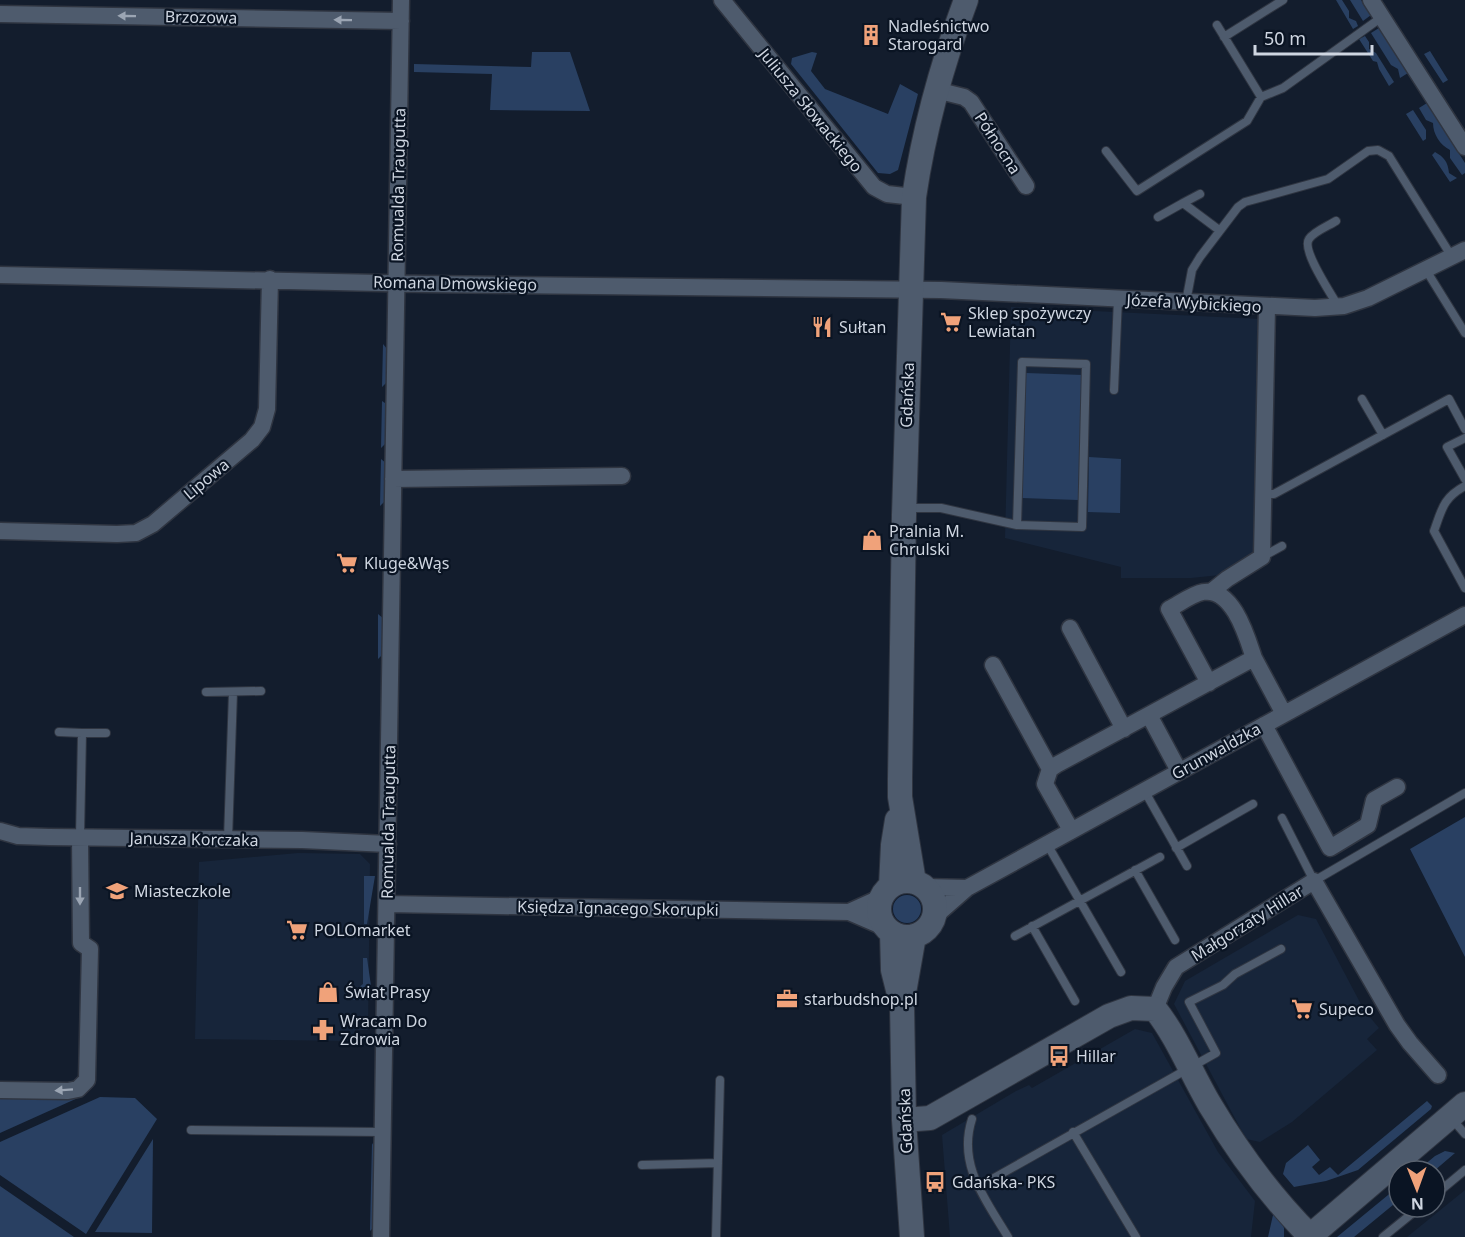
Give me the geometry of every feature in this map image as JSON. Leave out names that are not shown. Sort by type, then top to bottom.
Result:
[{"type":"main road","name":"Gdańska","points":[[903,888],[900,797],[904,508],[914,197],[920,158],[936,90],[966,0]]},
{"type":"main road","points":[[903,888],[934,901],[934,917],[930,926],[923,932],[898,932],[879,913],[903,888]]},
{"type":"main road","name":"Gdańska","points":[[898,932],[893,970],[902,1004],[904,1120],[912,1237]]},
{"type":"main road","points":[[904,1120],[930,1119],[1109,1016],[1131,1008],[1155,1009],[1168,1025],[1237,1151],[1310,1237],[1460,1118]]},
{"type":"street","name":"Romualda Traugutta","points":[[381,1237],[401,0]]},
{"type":"street","name":"Juliusza Słowackiego","points":[[722,0],[874,186],[887,194],[914,197]]},
{"type":"street","points":[[1371,0],[1465,147]]},
{"type":"street","name":"Brzozowa","points":[[0,14],[401,21]]},
{"type":"street","name":"Północna","points":[[936,90],[964,97],[971,102],[1026,186]]},
{"type":"street","name":"Józefa Wybickiego","points":[[910,290],[1315,308],[1338,306],[1368,298],[1458,253]]},
{"type":"street","name":"Romana Dmowskiego","points":[[0,275],[910,290]]},
{"type":"street","name":"Lipowa","points":[[0,531],[117,534],[136,532],[153,524],[252,440],[262,427],[267,409],[270,279]]},
{"type":"street","points":[[1211,592],[1262,557],[1267,306]]},
{"type":"street","points":[[393,479],[622,476]]},
{"type":"street","points":[[1209,683],[1169,609],[1200,592],[1211,592],[1228,600],[1254,658],[1284,714]]},
{"type":"street","name":"Grunwaldzka","points":[[934,917],[967,888],[1465,615]]},
{"type":"street","points":[[1070,628],[1124,729]]},
{"type":"street","points":[[1071,830],[1045,784],[1050,769],[1254,658]]},
{"type":"street","points":[[993,665],[1050,769]]},
{"type":"street","points":[[1149,715],[1179,771]]},
{"type":"street","points":[[1264,725],[1330,848],[1368,825],[1374,800],[1397,787]]},
{"type":"street","name":"Janusza Korczaka","points":[[0,831],[18,836],[388,843]]},
{"type":"street","points":[[0,1090],[68,1091],[78,1089],[87,1080],[90,949],[81,943],[80,837]]},
{"type":"street","name":"Małgorzaty Hillar","points":[[1155,1009],[1176,967],[1314,881],[1397,1026],[1438,1075]]},
{"type":"street","points":[[903,888],[967,888]]},
{"type":"street","name":"Księdza Ignacego Skorupki","points":[[849,912],[903,888]]},
{"type":"street","name":"Księdza Ignacego Skorupki","points":[[387,904],[849,912],[898,932]]},
{"type":"lane","points":[[1224,37],[1283,0]]},
{"type":"lane","points":[[1106,151],[1137,191],[1246,121],[1261,97],[1283,88],[1382,17]]},
{"type":"lane","points":[[1217,25],[1261,97]]},
{"type":"lane","points":[[1186,302],[1192,270],[1238,207],[1245,202],[1328,179],[1368,151],[1378,150],[1389,156],[1458,253]]},
{"type":"lane","points":[[1158,218],[1200,194]]},
{"type":"lane","points":[[1184,203],[1219,230]]},
{"type":"lane","points":[[1336,221],[1309,239],[1307,245],[1309,255],[1338,306]]},
{"type":"lane","points":[[1426,270],[1465,333]]},
{"type":"lane","points":[[1114,390],[1118,299]]},
{"type":"lane","points":[[904,508],[941,508],[1017,525],[1082,527],[1086,364],[1022,362],[1017,525]]},
{"type":"lane","points":[[1362,399],[1383,435]]},
{"type":"lane","points":[[1264,494],[1274,494],[1449,399],[1465,429]]},
{"type":"lane","points":[[1465,438],[1447,447],[1465,479]]},
{"type":"lane","points":[[1465,486],[1452,493],[1444,501],[1434,531],[1465,588]]},
{"type":"lane","points":[[1262,557],[1282,546]]},
{"type":"lane","points":[[206,692],[261,692]]},
{"type":"lane","points":[[228,840],[232,692]]},
{"type":"lane","points":[[59,732],[106,733]]},
{"type":"lane","points":[[80,837],[82,733]]},
{"type":"lane","points":[[1144,790],[1186,866]]},
{"type":"lane","points":[[1282,818],[1314,881],[1465,793]]},
{"type":"lane","points":[[1176,848],[1253,804]]},
{"type":"lane","points":[[1047,843],[1121,972]]},
{"type":"lane","points":[[1015,936],[1160,857]]},
{"type":"lane","points":[[1135,870],[1175,940]]},
{"type":"lane","points":[[1032,926],[1075,1001]]},
{"type":"lane","points":[[978,1187],[1216,1053],[1189,1002],[1223,985],[1235,974],[1281,949]]},
{"type":"lane","points":[[716,1237],[720,1080]]},
{"type":"lane","points":[[972,1119],[968,1137],[968,1158],[978,1187],[1008,1237]]},
{"type":"lane","points":[[191,1130],[384,1132]]},
{"type":"lane","points":[[1073,1132],[1136,1237]]},
{"type":"lane","points":[[642,1165],[718,1163]]},
{"type":"lane","points":[[1447,1185],[1465,1170]]},
{"type":"lane","points":[[1383,1237],[1405,1219]]},
{"type":"shaded area","points":[[1336,0],[1342,0],[1349,11],[1349,18],[1356,21],[1358,26],[1353,29]]},
{"type":"shaded area","points":[[1350,0],[1361,0],[1371,15],[1363,21]]},
{"type":"shaded area","points":[[1379,28],[1408,73],[1400,78],[1398,69],[1391,65],[1371,33]]},
{"type":"shaded area","points":[[1365,36],[1369,42],[1369,49],[1376,53],[1394,82],[1389,86],[1377,62],[1373,61],[1359,39]]},
{"type":"shaded area","points":[[1430,51],[1448,80],[1443,83],[1424,54]]},
{"type":"shaded area","points":[[532,52],[570,52],[590,111],[490,110],[492,74],[414,72],[414,64],[531,67]]},
{"type":"shaded area","points":[[812,52],[817,53],[811,71],[825,89],[888,114],[900,84],[918,94],[898,170],[890,174],[878,173],[791,64],[792,58]]},
{"type":"shaded area","points":[[1427,103],[1465,163],[1465,173],[1462,175],[1450,158],[1450,150],[1438,139],[1433,123],[1426,120],[1419,108]]},
{"type":"shaded area","points":[[1413,110],[1426,130],[1426,139],[1423,141],[1406,114]]},
{"type":"shaded area","points":[[1435,152],[1445,160],[1449,173],[1457,178],[1450,182],[1432,155]]},
{"type":"shaded area","points":[[1011,307],[1260,319],[1255,555],[1220,575],[1191,578],[1121,578],[1121,567],[1005,538]]},
{"type":"shaded area","points":[[383,344],[388,350],[388,381],[382,387]]},
{"type":"shaded area","points":[[1026,373],[1083,375],[1078,500],[1022,498]]},
{"type":"shaded area","points":[[382,401],[388,405],[387,442],[381,448]]},
{"type":"shaded area","points":[[1089,457],[1121,459],[1120,513],[1088,512]]},
{"type":"shaded area","points":[[381,459],[387,464],[386,500],[380,506]]},
{"type":"shaded area","points":[[378,614],[384,619],[384,653],[378,659]]},
{"type":"shaded area","points":[[1465,817],[1465,957],[1410,849]]},
{"type":"shaded area","points":[[298,853],[360,854],[370,864],[368,1030],[355,1030],[355,1041],[195,1039],[199,862]]},
{"type":"shaded area","points":[[364,876],[375,876],[367,924],[364,924]]},
{"type":"shaded area","points":[[907,895],[917,899],[921,909],[917,919],[907,923],[897,919],[893,909],[897,899]]},
{"type":"shaded area","points":[[1298,915],[1316,919],[1364,1010],[1379,1028],[1367,1039],[1377,1050],[1292,1122],[1260,1142],[1246,1139],[1174,1004],[1185,981]]},
{"type":"shaded area","points":[[363,958],[367,958],[373,1000],[354,1000],[351,996],[363,984]]},
{"type":"shaded area","points":[[1135,1029],[1152,1033],[1218,1152],[1255,1201],[1251,1237],[950,1237],[942,1135],[1016,1091],[1029,1085],[1032,1088]]},
{"type":"shaded area","points":[[0,1096],[80,1097],[0,1133]]},
{"type":"shaded area","points":[[100,1097],[135,1098],[157,1119],[86,1234],[0,1175],[0,1142]]},
{"type":"shaded area","points":[[1427,1101],[1432,1106],[1431,1109],[1358,1170],[1326,1181],[1294,1187],[1283,1174],[1286,1163],[1308,1145],[1320,1160],[1312,1167],[1319,1175],[1330,1167],[1338,1175]]},
{"type":"shaded area","points":[[153,1139],[152,1233],[95,1232]]},
{"type":"shaded area","points":[[372,1143],[375,1148],[373,1228],[370,1231]]},
{"type":"shaded area","points":[[1445,1151],[1455,1153],[1447,1160],[1431,1159]]},
{"type":"shaded area","points":[[0,1186],[74,1237],[0,1237]]},
{"type":"shaded area","points":[[1465,1190],[1465,1237],[1407,1237],[1429,1219],[1447,1219],[1447,1205]]},
{"type":"shaded area","points":[[1387,1196],[1387,1210],[1354,1237],[1337,1237]]},
{"type":"shaded area","points":[[1276,1211],[1284,1228],[1284,1237],[1268,1237],[1273,1215]]},
{"type":"place","name":"Nadleśnictwo Starogard","points":[[871,35]]},
{"type":"place","name":"Sklep spożywczy Lewiatan","points":[[951,322]]},
{"type":"place","name":"Sułtan","points":[[822,327]]},
{"type":"place","name":"Pralnia M. Chrulski","points":[[872,540]]},
{"type":"place","name":"Kluge&Wąs","points":[[347,563]]},
{"type":"place","name":"Miasteczkole","points":[[117,891]]},
{"type":"place","name":"POLOmarket","points":[[297,930]]},
{"type":"place","name":"Świat Prasy","points":[[328,992]]},
{"type":"place","name":"starbudshop.pl","points":[[787,999]]},
{"type":"place","name":"Supeco","points":[[1302,1009]]},
{"type":"place","name":"Wracam Do Zdrowia","points":[[323,1030]]},
{"type":"place","name":"Hillar","points":[[1059,1056]]},
{"type":"place","name":"Gdańska- PKS","points":[[935,1182]]}]
